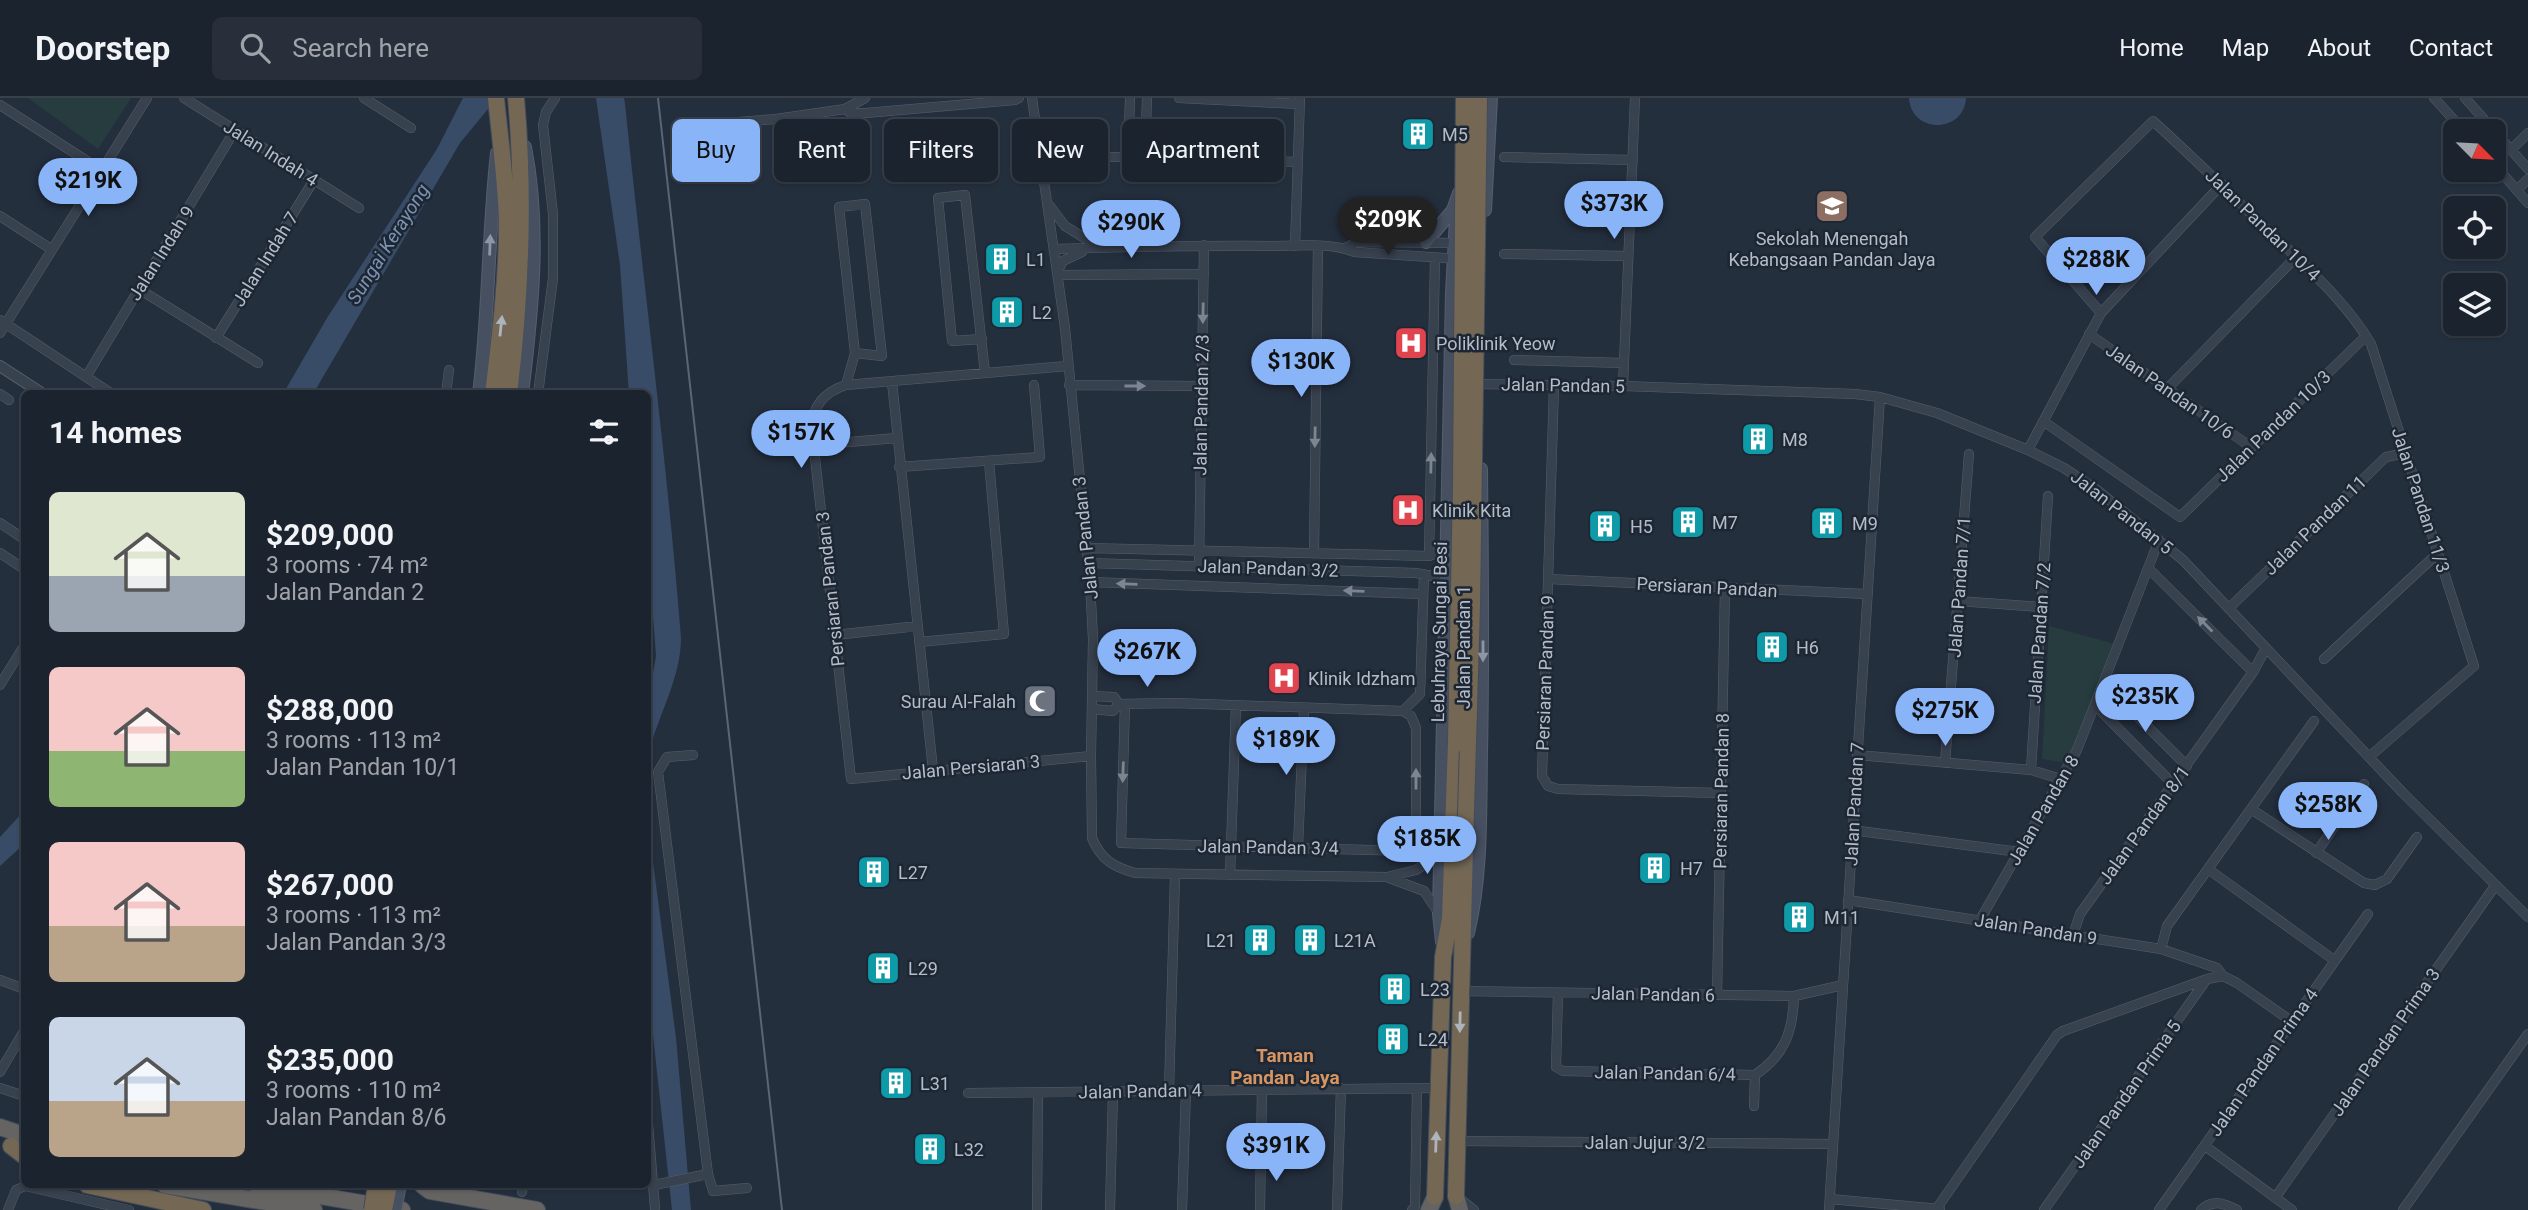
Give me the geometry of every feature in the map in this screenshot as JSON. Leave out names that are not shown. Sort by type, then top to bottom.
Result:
[{"type":"highway","points":[[494,390],[502,325],[507,246],[504,175],[496,98]]},
{"type":"highway","name":"Lebuhraya Sungai Besi","points":[[1443,957],[1450,919],[1456,717],[1464,98]]},
{"type":"highway","name":"Lebuhraya Sungai Besi","points":[[1462,954],[1472,605],[1479,98]]},
{"type":"highway","points":[[509,390],[521,273],[523,218],[517,108]]},
{"type":"highway","name":"Jalan Pandan 1","points":[[1458,1203],[1462,954]]},
{"type":"highway","name":"Jalan Pandan 1","points":[[1425,1207],[1438,1088],[1443,957]]},
{"type":"highway","points":[[101,1188],[203,1210]]},
{"type":"highway","points":[[183,1188],[314,1210]]},
{"type":"highway","points":[[274,1188],[402,1210]]},
{"type":"highway","points":[[372,1210],[376,1188]]},
{"type":"highway","points":[[384,1210],[388,1188]]},
{"type":"highway","points":[[426,1188],[430,1191],[537,1210]]},
{"type":"main road","name":"Jalan Pandan 1","points":[[1443,957],[1439,913],[1450,383],[1454,243],[1464,98]]},
{"type":"main road","name":"Jalan Pandan 1","points":[[1462,954],[1471,918],[1480,832],[1482,261],[1490,98]]},
{"type":"main road","points":[[517,108],[532,183],[533,277],[523,390]]},
{"type":"main road","points":[[478,390],[489,289],[491,206],[499,132]]},
{"type":"main road","points":[[1426,242],[1453,210],[1459,193]]},
{"type":"main road","points":[[1447,552],[1465,550],[1482,558]]},
{"type":"main road","points":[[395,1210],[399,1188]]},
{"type":"street","points":[[0,333],[3,322],[147,98]]},
{"type":"street","name":"Jalan Indah 4","points":[[184,98],[359,208]]},
{"type":"street","points":[[538,390],[553,278],[553,226],[543,125],[546,112],[555,98]]},
{"type":"street","points":[[843,98],[845,108],[851,113],[866,113],[921,103],[1019,98]]},
{"type":"street","points":[[760,120],[845,108],[865,98]]},
{"type":"street","name":"Jalan Pandan 3","points":[[1032,98],[1065,328],[1090,582],[1093,639],[1092,838],[1097,849],[1107,862],[1135,873],[1387,877],[1416,870],[1431,860],[1441,834]]},
{"type":"street","points":[[1129,119],[1130,98]]},
{"type":"street","points":[[1146,119],[1147,98]]},
{"type":"street","points":[[1179,98],[1300,101],[1295,246]]},
{"type":"street","points":[[1623,386],[1635,98]]},
{"type":"street","points":[[2434,98],[2453,119]]},
{"type":"street","points":[[2465,98],[2528,169]]},
{"type":"street","points":[[367,99],[411,128]]},
{"type":"street","points":[[0,105],[100,170]]},
{"type":"street","name":"Jalan Pandan 10/4","points":[[2101,313],[2035,237],[2152,121],[2222,184],[2333,292],[2366,336]]},
{"type":"street","name":"Jalan Indah 9","points":[[86,377],[235,130]]},
{"type":"street","points":[[2511,150],[2528,133]]},
{"type":"street","points":[[1504,157],[1633,160]]},
{"type":"street","points":[[1284,162],[1298,162]]},
{"type":"street","points":[[2506,178],[2528,203]]},
{"type":"street","points":[[2517,190],[2528,179]]},
{"type":"street","name":"Jalan Indah 7","points":[[216,338],[314,180]]},
{"type":"street","points":[[2028,450],[2101,313],[2222,184]]},
{"type":"street","points":[[982,339],[952,341],[938,198],[965,195],[982,339],[985,373]]},
{"type":"street","points":[[1047,201],[1065,226],[1101,248]]},
{"type":"street","points":[[855,352],[882,356],[865,204],[839,207],[855,352],[846,385],[1068,366]]},
{"type":"street","points":[[0,216],[51,249]]},
{"type":"street","points":[[1345,248],[1357,242],[1483,243]]},
{"type":"street","points":[[1054,249],[1204,245],[1318,246],[1345,248],[1354,252],[1482,261]]},
{"type":"street","name":"Jalan Pandan 2/3","points":[[1199,566],[1204,245]]},
{"type":"street","points":[[1314,553],[1318,246]]},
{"type":"street","points":[[1101,248],[1070,256],[1063,261],[1058,274],[1203,274]]},
{"type":"street","points":[[1504,254],[1628,256]]},
{"type":"street","points":[[2167,389],[2296,257]]},
{"type":"street","points":[[1429,556],[1435,258]]},
{"type":"street","points":[[139,289],[258,363]]},
{"type":"street","points":[[3,322],[106,390]]},
{"type":"street","name":"Jalan Pandan 10/6","points":[[2089,334],[2251,447]]},
{"type":"street","name":"Jalan Pandan 10/3","points":[[2043,421],[2180,517],[2366,336]]},
{"type":"street","name":"Jalan Pandan 11/3","points":[[2366,336],[2371,344],[2474,666],[2369,757]]},
{"type":"street","points":[[527,357],[542,358]]},
{"type":"street","points":[[1514,360],[1624,363]]},
{"type":"street","points":[[0,366],[37,390]]},
{"type":"street","points":[[446,390],[449,370]]},
{"type":"street","points":[[892,382],[933,769]]},
{"type":"street","name":"Jalan Pandan 5","points":[[1450,383],[1855,394],[1880,397],[1937,413],[2028,450],[2064,468],[2097,490],[2183,559],[2369,757],[2528,917]]},
{"type":"street","name":"Persiaran Pandan 3","points":[[846,385],[829,392],[818,405],[812,422],[851,779]]},
{"type":"street","points":[[899,467],[1040,457],[1034,385]]},
{"type":"street","points":[[1069,385],[1202,386]]},
{"type":"street","name":"Persiaran Pandan 9","points":[[1554,386],[1542,776],[1548,786],[1558,789],[1721,793]]},
{"type":"street","points":[[0,394],[9,400]]},
{"type":"street","name":"Jalan Pandan 7","points":[[1829,1210],[1880,397]]},
{"type":"street","points":[[813,444],[897,438]]},
{"type":"street","name":"Jalan Pandan 7/1","points":[[1945,763],[1969,453]]},
{"type":"street","name":"Jalan Pandan 11","points":[[2229,608],[2386,457],[2406,453]]},
{"type":"street","points":[[919,642],[1004,634],[989,461]]},
{"type":"street","name":"Jalan Pandan 7/2","points":[[2031,770],[2048,496]]},
{"type":"street","points":[[0,523],[21,537]]},
{"type":"street","name":"Jalan Pandan 8","points":[[1980,920],[2077,750],[2159,540]]},
{"type":"street","points":[[1086,548],[1429,556],[1447,552]]},
{"type":"street","points":[[0,553],[21,567]]},
{"type":"street","points":[[2324,659],[2438,553]]},
{"type":"street","name":"Jalan Pandan 3/2","points":[[1088,563],[1424,573],[1438,577],[1446,584]]},
{"type":"street","points":[[2148,568],[2253,672]]},
{"type":"street","points":[[1092,709],[1113,711],[1122,704],[1403,711],[1420,694],[1424,573]]},
{"type":"street","name":"Persiaran Pandan","points":[[1548,579],[1867,594]]},
{"type":"street","name":"Jalan Pandan 3/2","points":[[1090,582],[1422,594]]},
{"type":"street","name":"Persiaran Pandan 8","points":[[1717,995],[1725,588]]},
{"type":"street","points":[[1958,601],[2041,607]]},
{"type":"street","points":[[835,635],[918,626]]},
{"type":"street","name":"Jalan Pandan 8/1","points":[[2073,935],[2080,914],[2253,672],[2266,648]]},
{"type":"street","points":[[1,680],[21,650]]},
{"type":"street","points":[[2104,683],[2186,766]]},
{"type":"street","points":[[1092,696],[1114,697],[1122,704]]},
{"type":"street","name":"Jalan Pandan 3/4","points":[[1122,704],[1121,843],[1408,851],[1416,840],[1416,728],[1411,716],[1403,711]]},
{"type":"street","points":[[1230,875],[1236,705]]},
{"type":"street","points":[[2095,705],[2173,784]]},
{"type":"street","points":[[1298,847],[1304,708]]},
{"type":"street","points":[[2161,949],[2167,926],[2314,721]]},
{"type":"street","points":[[693,755],[667,757],[658,772],[703,1175],[713,1191],[747,1188]]},
{"type":"street","points":[[1857,755],[2031,770],[2061,779]]},
{"type":"street","name":"Jalan Persiaran 3","points":[[851,779],[933,769],[1091,756]]},
{"type":"street","points":[[2316,853],[2364,785]]},
{"type":"street","points":[[2251,809],[2364,883],[2375,885],[2387,879],[2417,837]]},
{"type":"street","points":[[1852,830],[2019,852]]},
{"type":"street","points":[[2208,869],[2334,960]]},
{"type":"street","points":[[1169,1091],[1175,875]]},
{"type":"street","name":"Jalan Pandan 3","points":[[1387,877],[1424,891],[1439,913]]},
{"type":"street","name":"Jalan Pandan Prima 3","points":[[2275,1198],[2495,886]]},
{"type":"street","name":"Jalan Pandan 9","points":[[1848,900],[2161,949],[2217,968],[2291,1021]]},
{"type":"street","name":"Jalan Pandan Prima 4","points":[[2159,1210],[2368,914]]},
{"type":"street","points":[[1830,1199],[1939,1209],[2057,1035],[2222,974]]},
{"type":"street","name":"Jalan Pandan Prima 5","points":[[2044,1210],[2207,979]]},
{"type":"street","points":[[0,980],[21,988]]},
{"type":"street","name":"Jalan Pandan 6","points":[[1461,991],[1794,996],[1843,985]]},
{"type":"street","name":"Jalan Pandan 6/4","points":[[1558,993],[1556,1067],[1563,1071],[1755,1075],[1769,1066],[1782,1049],[1792,1026],[1794,996]]},
{"type":"street","points":[[2403,1210],[2528,1034]]},
{"type":"street","points":[[0,1072],[21,1036]]},
{"type":"street","points":[[1754,1106],[1755,1075]]},
{"type":"street","points":[[1417,1087],[1416,1158],[1425,1207]]},
{"type":"street","points":[[0,1088],[21,1095]]},
{"type":"street","points":[[1337,1210],[1341,1088]]},
{"type":"street","name":"Jalan Pandan 4","points":[[968,1093],[1438,1088]]},
{"type":"street","points":[[1182,1210],[1186,1090]]},
{"type":"street","points":[[1260,1210],[1262,1090]]},
{"type":"street","points":[[1110,1210],[1113,1091]]},
{"type":"street","points":[[1037,1210],[1038,1093]]},
{"type":"street","name":"Jalan Jujur 3/2","points":[[1458,1141],[1833,1144]]},
{"type":"street","points":[[651,1142],[658,1184],[655,1208]]},
{"type":"street","points":[[2205,1146],[2292,1210]]},
{"type":"street","points":[[658,1184],[703,1175]]},
{"type":"street","points":[[8,1210],[16,1190],[21,1188]]},
{"type":"street","points":[[32,1188],[106,1208],[129,1210]]},
{"type":"street","points":[[2201,1210],[2206,1205],[2217,1202],[2236,1210]]},
{"type":"street","points":[[1458,1203],[1474,1210]]},
{"type":"green space","points":[[28,98],[131,98],[98,149]]},
{"type":"green space","points":[[2049,626],[2115,644],[2065,763],[2042,759]]},
{"type":"water","name":"Sungai Kerayong","points":[[463,98],[497,98],[460,143],[315,390],[285,390],[327,318],[437,149]]},
{"type":"water","points":[[596,98],[624,98],[625,104],[681,638],[673,683],[651,745],[651,684],[656,656],[651,591],[651,390],[629,390],[620,265]]},
{"type":"water","points":[[1909,98],[1966,98],[1963,110],[1957,118],[1938,125],[1918,118],[1912,110]]},
{"type":"water","points":[[21,814],[21,847],[0,866],[0,837]]},
{"type":"water","points":[[651,847],[676,1038],[691,1210],[672,1210],[651,1017]]},
{"type":"tram line","points":[[658,98],[782,1210]]},
{"type":"place","name":"M5","points":[[1418,134]]},
{"type":"place","name":"Sekolah Menengah Kebangsaan Pandan Jaya","points":[[1832,206]]},
{"type":"place","name":"L1","points":[[1001,259]]},
{"type":"place","name":"L2","points":[[1007,312]]},
{"type":"place","name":"Poliklinik Yeow","points":[[1411,343]]},
{"type":"place","name":"M8","points":[[1758,439]]},
{"type":"place","name":"Klinik Kita","points":[[1408,510]]},
{"type":"place","name":"M7","points":[[1688,522]]},
{"type":"place","name":"M9","points":[[1827,523]]},
{"type":"place","name":"H5","points":[[1605,526]]},
{"type":"place","name":"H6","points":[[1772,647]]},
{"type":"place","name":"Klinik Idzham","points":[[1284,678]]},
{"type":"place","name":"Surau Al-Falah","points":[[1040,701]]},
{"type":"place","name":"H7","points":[[1655,868]]},
{"type":"place","name":"L27","points":[[874,872]]},
{"type":"place","name":"M11","points":[[1799,917]]},
{"type":"place","name":"L21","points":[[1260,940]]},
{"type":"place","name":"L21A","points":[[1310,940]]},
{"type":"place","name":"L29","points":[[883,968]]},
{"type":"place","name":"L23","points":[[1395,989]]},
{"type":"place","name":"L24","points":[[1393,1039]]},
{"type":"place","name":"L31","points":[[896,1083]]},
{"type":"place","name":"L32","points":[[930,1149]]},
{"type":"district","name":"Taman Pandan Jaya","points":[[1285,1066]]}]
